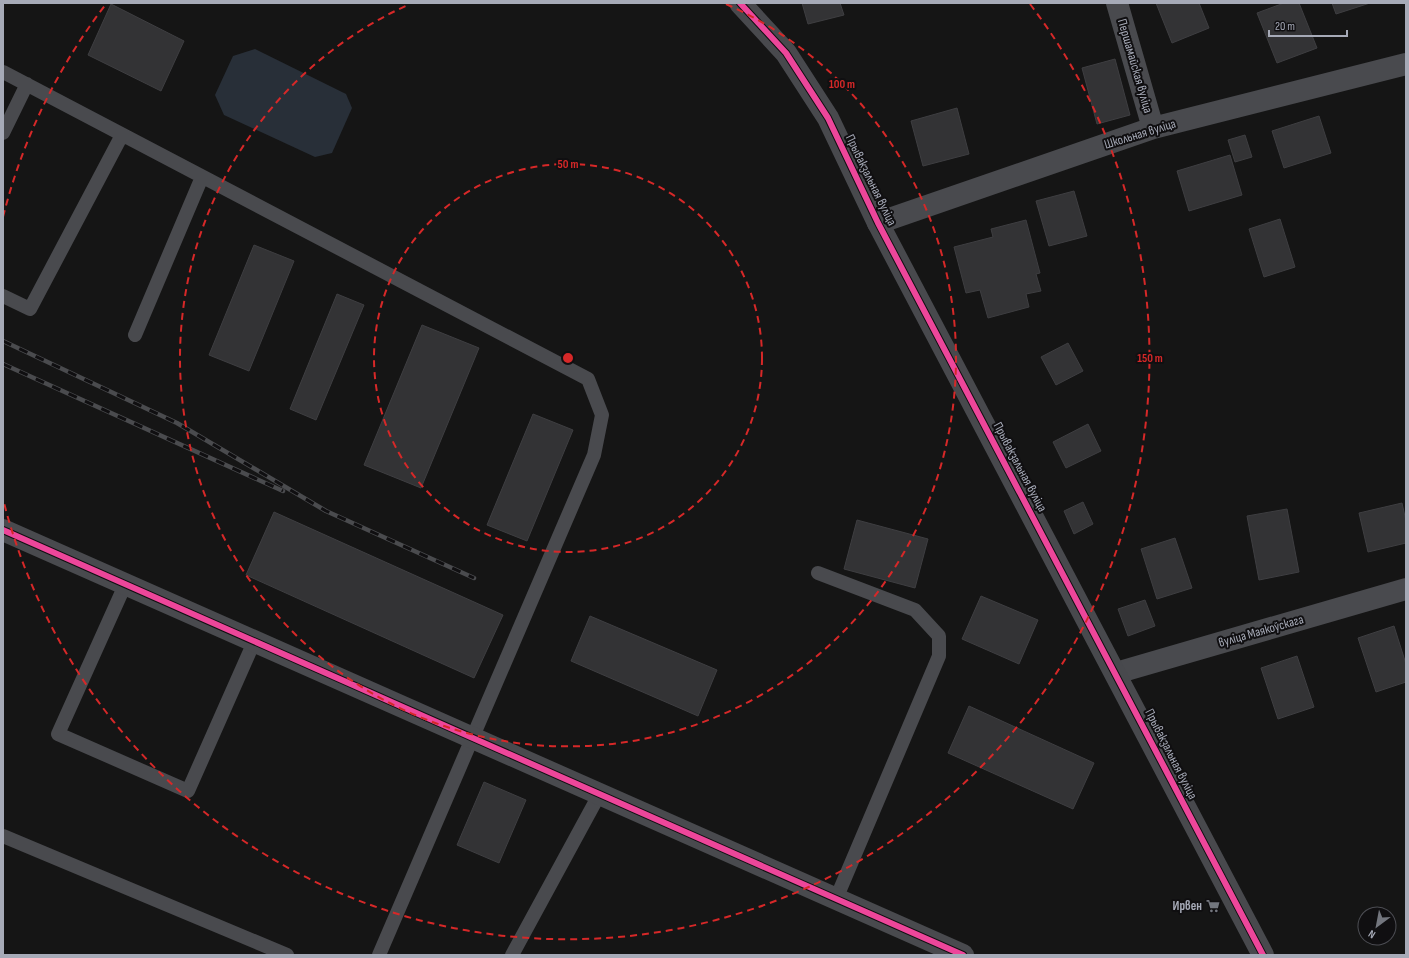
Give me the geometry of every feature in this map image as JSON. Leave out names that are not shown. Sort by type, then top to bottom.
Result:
[{"type":"street","name":"Прывакзальная вуліца","points":[[740,3],[786,53],[828,118],[878,223],[1263,955]]},
{"type":"street","name":"Першамайская вуліца","points":[[1117,3],[1153,128]]},
{"type":"street","name":"Школьная вуліца","points":[[878,223],[1153,128],[1406,64]]},
{"type":"street","points":[[3,530],[836,899],[954,953]]},
{"type":"street","name":"вуліца Маякоўскага","points":[[1116,673],[1406,589]]},
{"type":"lane","points":[[3,72],[588,379],[602,415],[594,455],[379,955]]},
{"type":"lane","points":[[3,133],[27,84]]},
{"type":"lane","points":[[3,296],[30,309],[122,135]]},
{"type":"lane","points":[[135,335],[202,177]]},
{"type":"lane","points":[[818,573],[915,610],[939,636],[939,656],[836,899]]},
{"type":"lane","points":[[125,584],[58,734],[188,791],[254,642]]},
{"type":"lane","points":[[512,955],[599,795]]},
{"type":"lane","points":[[3,836],[287,955]]},
{"type":"shaded area","points":[[255,49],[346,94],[352,108],[332,153],[315,157],[224,115],[215,95],[233,56]]},
{"type":"building","points":[[802,3],[840,3],[844,15],[808,24]]},
{"type":"building","points":[[1156,3],[1199,3],[1209,28],[1172,43]]},
{"type":"building","points":[[1284,3],[1299,3],[1317,48],[1277,63],[1257,13]]},
{"type":"building","points":[[1332,3],[1370,3],[1336,14]]},
{"type":"building","points":[[111,4],[184,41],[161,91],[88,55]]},
{"type":"building","points":[[1115,59],[1130,115],[1097,124],[1082,68]]},
{"type":"building","points":[[957,108],[969,154],[923,166],[911,121]]},
{"type":"building","points":[[1319,116],[1331,153],[1284,168],[1272,131]]},
{"type":"building","points":[[1245,135],[1252,157],[1235,162],[1228,140]]},
{"type":"building","points":[[1230,155],[1242,195],[1189,211],[1177,171]]},
{"type":"building","points":[[1074,191],[1087,236],[1049,246],[1036,201]]},
{"type":"building","points":[[1280,219],[1295,267],[1264,277],[1249,229]]},
{"type":"building","points":[[1026,220],[1040,273],[1036,274],[1041,291],[1026,294],[1029,307],[988,318],[980,290],[966,293],[954,247],[993,237],[991,229]]},
{"type":"building","points":[[254,245],[294,261],[249,371],[209,355]]},
{"type":"building","points":[[337,294],[364,305],[316,420],[290,409]]},
{"type":"building","points":[[422,325],[479,348],[421,488],[364,465]]},
{"type":"building","points":[[1068,343],[1083,371],[1056,385],[1041,357]]},
{"type":"building","points":[[533,414],[573,430],[527,541],[487,525]]},
{"type":"building","points":[[1088,424],[1101,451],[1066,468],[1053,442]]},
{"type":"building","points":[[1083,502],[1093,524],[1074,534],[1064,511]]},
{"type":"building","points":[[1402,503],[1406,521],[1406,543],[1368,552],[1359,513]]},
{"type":"building","points":[[1287,509],[1299,572],[1259,580],[1247,516]]},
{"type":"building","points":[[274,512],[503,615],[474,678],[246,575]]},
{"type":"building","points":[[857,520],[928,539],[915,588],[844,569]]},
{"type":"building","points":[[1175,538],[1192,588],[1157,599],[1141,549]]},
{"type":"building","points":[[981,596],[1038,620],[1019,664],[962,639]]},
{"type":"building","points":[[1145,600],[1155,626],[1128,636],[1118,609]]},
{"type":"building","points":[[590,616],[717,670],[698,716],[571,661]]},
{"type":"building","points":[[1394,626],[1406,664],[1406,682],[1376,692],[1358,638]]},
{"type":"building","points":[[1297,656],[1314,707],[1278,719],[1261,668]]},
{"type":"building","points":[[969,706],[1094,763],[1073,809],[948,753]]},
{"type":"building","points":[[484,782],[526,800],[499,863],[457,845]]},
{"type":"railway","points":[[3,341],[177,423],[326,511],[474,578]]},
{"type":"railway","points":[[3,364],[283,491]]},
{"type":"cycle path","points":[[740,3],[786,53],[828,118],[878,223],[1263,955]]},
{"type":"cycle path","points":[[3,530],[963,955]]},
{"type":"place","name":"Ирвен","points":[[1213,906]]}]
